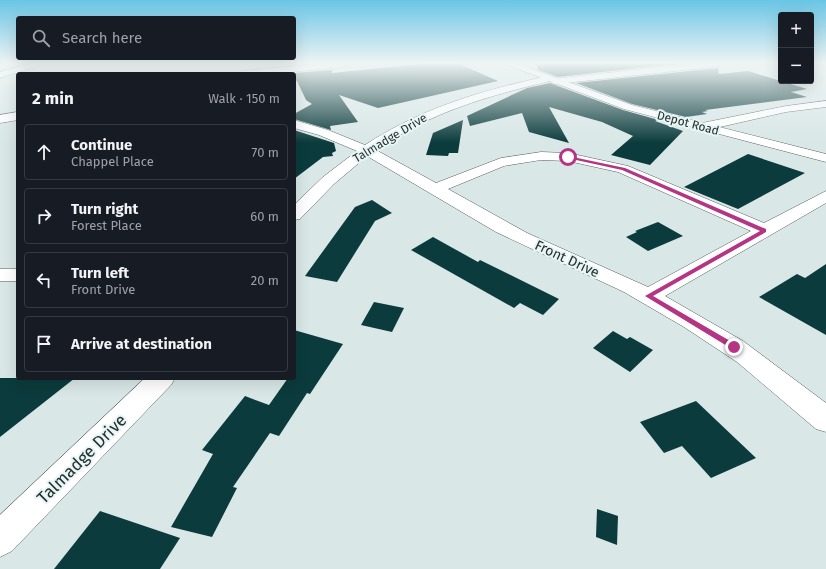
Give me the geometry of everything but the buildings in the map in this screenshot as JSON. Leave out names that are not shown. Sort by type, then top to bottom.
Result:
[{"type":"street","name":"Talmadge Drive","points":[[296,213],[332,176],[367,149],[405,127],[452,105],[502,90]]},
{"type":"street","name":"Depot Road","points":[[579,90],[628,107],[826,158]]},
{"type":"street","points":[[702,127],[786,109],[826,104]]},
{"type":"street","points":[[0,119],[16,116]]},
{"type":"street","name":"Front Drive","points":[[296,125],[340,138],[367,149],[437,188],[484,218],[522,238],[648,296],[734,347],[826,420]]},
{"type":"street","points":[[437,188],[501,162],[542,156],[568,157],[623,169],[764,230]]},
{"type":"street","points":[[648,296],[826,196]]},
{"type":"street","points":[[0,275],[16,275]]},
{"type":"street","name":"Talmadge Drive","points":[[0,539],[160,380]]},
{"type":"route","points":[[568,157],[599,162],[623,169],[764,230],[648,296],[734,347]]}]
